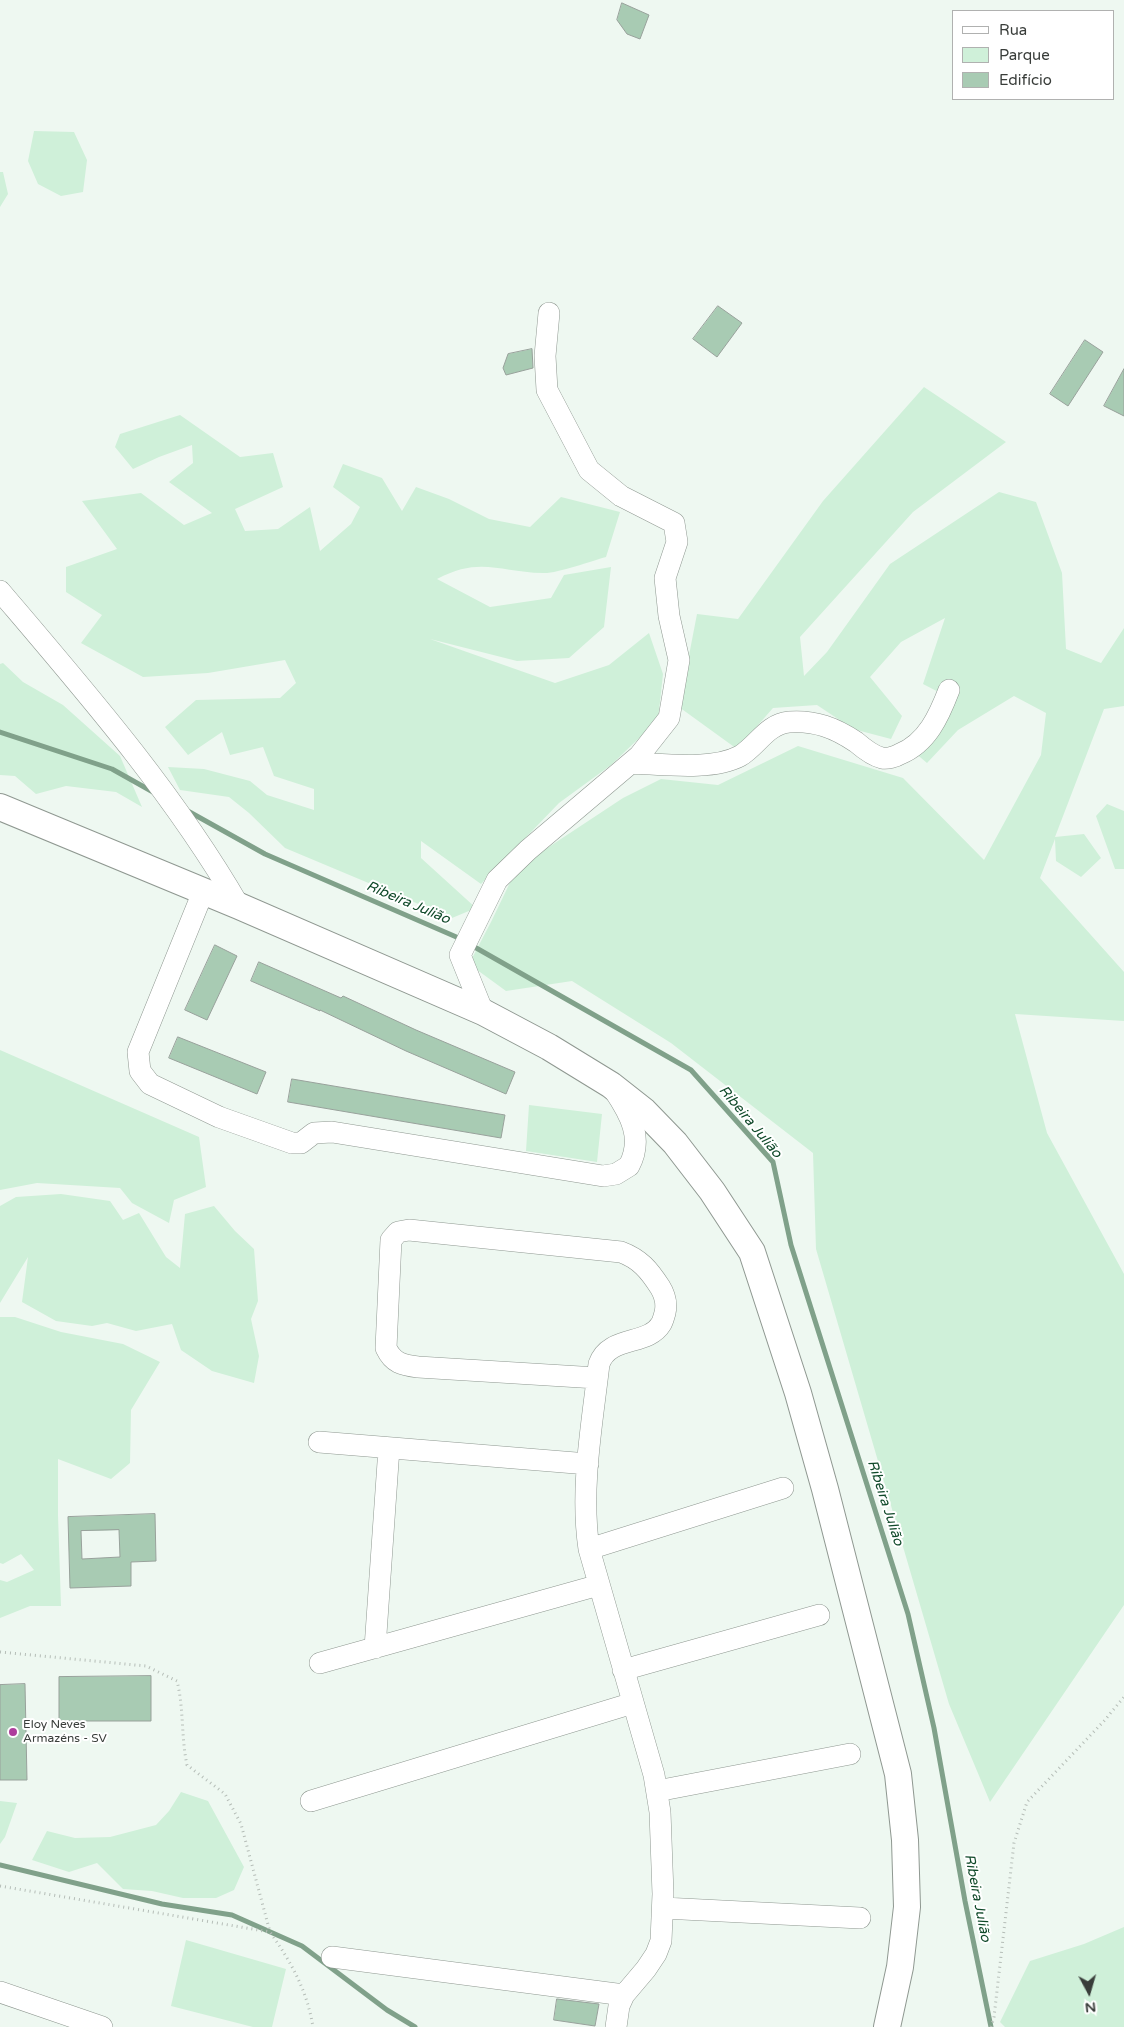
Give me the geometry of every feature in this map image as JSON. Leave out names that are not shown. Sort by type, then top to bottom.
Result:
[{"type":"main road","points":[[0,806],[239,906],[483,1012],[549,1047],[611,1085],[644,1111],[675,1143],[712,1191],[746,1240],[752,1252],[798,1392],[898,1774],[905,1840],[907,1907],[900,1968],[887,2027]]},
{"type":"street","points":[[483,1012],[460,955],[497,880],[528,850],[640,756],[669,718],[679,660],[669,616],[664,578],[677,542],[674,523],[621,496],[589,470],[547,390],[545,356],[548,313]]},
{"type":"street","points":[[0,591],[139,760],[214,863],[239,906]]},
{"type":"street","points":[[631,763],[700,764],[725,761],[741,755],[776,724],[788,722],[805,722],[836,729],[882,758],[895,756],[908,751],[923,739],[940,714],[949,690]]},
{"type":"street","points":[[203,892],[138,1052],[140,1071],[150,1084],[189,1104],[292,1143],[301,1143],[314,1133],[332,1132],[603,1176],[616,1174],[628,1166],[636,1143],[634,1130],[625,1106],[611,1085]]},
{"type":"street","points":[[597,1378],[418,1367],[402,1365],[391,1358],[386,1348],[390,1240],[398,1232],[409,1230],[621,1252],[636,1258],[656,1280],[664,1294],[666,1308],[661,1324],[651,1333],[613,1347],[602,1355],[597,1378],[588,1464],[585,1524],[589,1549],[633,1703],[660,1812],[663,1908],[661,1941],[656,1954],[624,1995],[619,2006],[616,2027]]},
{"type":"street","points":[[320,1442],[588,1464]]},
{"type":"street","points":[[375,1648],[389,1448]]},
{"type":"street","points":[[589,1549],[782,1488]]},
{"type":"street","points":[[320,1663],[598,1585]]},
{"type":"street","points":[[623,1670],[819,1615]]},
{"type":"street","points":[[311,1801],[633,1703]]},
{"type":"street","points":[[656,1792],[850,1754]]},
{"type":"street","points":[[663,1908],[860,1918]]},
{"type":"street","points":[[332,1957],[624,1995]]},
{"type":"street","points":[[0,1992],[102,2027]]},
{"type":"path","points":[[0,1652],[146,1666],[177,1681],[182,1698],[182,1744],[187,1765],[225,1794],[240,1824],[270,1932],[299,1978],[310,2006],[313,2027]]},
{"type":"path","points":[[991,2027],[994,2017],[1014,1843],[1027,1802],[1104,1721],[1124,1697]]},
{"type":"path","points":[[0,1886],[270,1932]]},
{"type":"green space","points":[[34,131],[74,132],[87,160],[83,192],[61,196],[38,184],[28,161]]},
{"type":"green space","points":[[0,172],[3,172],[8,194],[0,207]]},
{"type":"green space","points":[[924,387],[1006,442],[913,512],[800,637],[804,676],[827,652],[890,564],[999,492],[1036,502],[1062,573],[1066,649],[1101,663],[1124,628],[1124,706],[1104,709],[1055,837],[1084,834],[1101,858],[1081,877],[1056,861],[1055,839],[1040,878],[1124,972],[1124,1021],[1015,1014],[1047,1133],[1124,1274],[1124,1605],[990,1802],[949,1704],[816,1249],[813,1153],[671,1043],[572,981],[506,991],[469,964],[517,868],[623,798],[661,779],[718,785],[798,746],[903,778],[984,860],[1041,755],[1046,713],[1014,696],[958,730],[927,763],[914,752],[954,700],[923,684],[945,618],[901,642],[870,677],[902,716],[891,739],[853,729],[817,705],[773,708],[737,749],[679,707],[697,614],[738,619],[823,501]]},
{"type":"green space","points":[[180,415],[240,457],[273,453],[283,487],[235,509],[245,531],[278,529],[310,507],[320,551],[351,524],[360,507],[333,487],[343,464],[382,478],[402,511],[416,487],[449,499],[489,519],[530,527],[561,497],[620,512],[606,557],[549,573],[478,567],[452,572],[437,579],[490,607],[551,598],[564,575],[611,567],[604,627],[569,658],[517,661],[430,639],[555,683],[609,665],[649,633],[663,674],[658,720],[611,765],[559,803],[481,884],[421,841],[421,858],[476,908],[452,918],[285,848],[249,813],[229,797],[180,790],[168,767],[204,769],[250,781],[267,795],[314,810],[314,789],[274,776],[263,747],[230,755],[222,732],[188,755],[165,727],[196,700],[280,698],[296,683],[285,660],[208,673],[143,677],[81,643],[102,615],[66,592],[66,567],[117,549],[82,501],[141,493],[184,525],[212,513],[169,482],[193,463],[192,445],[133,469],[115,447],[120,434]]},
{"type":"green space","points":[[3,663],[23,682],[63,705],[120,756],[142,807],[116,792],[66,786],[36,794],[15,776],[0,775],[0,664]]},
{"type":"green space","points":[[1107,804],[1124,811],[1124,869],[1115,869],[1096,816]]},
{"type":"green space","points":[[0,1050],[199,1137],[206,1187],[174,1200],[169,1223],[132,1203],[120,1188],[37,1183],[0,1190]]},
{"type":"green space","points":[[529,1105],[602,1114],[597,1162],[526,1151]]},
{"type":"green space","points":[[61,1194],[110,1201],[123,1220],[139,1213],[166,1257],[180,1268],[185,1214],[214,1206],[235,1231],[254,1249],[258,1301],[251,1319],[259,1356],[254,1383],[212,1371],[181,1350],[172,1324],[136,1331],[107,1323],[92,1326],[56,1321],[22,1302],[28,1257],[0,1303],[0,1206],[16,1197]]},
{"type":"green space","points":[[0,1317],[15,1317],[61,1332],[123,1344],[160,1362],[131,1410],[130,1463],[111,1479],[58,1459],[61,1606],[30,1606],[0,1618],[0,1580],[7,1582],[34,1570],[21,1554],[3,1564],[0,1563]]},
{"type":"green space","points":[[181,1792],[208,1801],[244,1867],[234,1890],[216,1898],[183,1898],[152,1891],[123,1889],[97,1863],[69,1872],[32,1860],[47,1831],[75,1838],[110,1837],[156,1825],[169,1811]]},
{"type":"green space","points":[[0,1801],[17,1803],[5,1837],[0,1844]]},
{"type":"green space","points":[[1124,1927],[1124,2027],[1005,2027],[1000,2022],[1030,1961],[1084,1944]]},
{"type":"green space","points":[[186,1940],[286,1969],[272,2027],[253,2027],[171,2006]]},
{"type":"building","points":[[622,3],[649,15],[640,39],[627,34],[617,20]]},
{"type":"building","points":[[718,306],[742,323],[717,357],[693,339]]},
{"type":"building","points":[[1085,340],[1103,352],[1068,406],[1050,394]]},
{"type":"building","points":[[532,349],[533,368],[506,375],[503,368],[508,354]]},
{"type":"building","points":[[1124,369],[1124,416],[1104,406]]},
{"type":"building","points":[[215,945],[237,956],[207,1020],[185,1010]]},
{"type":"building","points":[[259,962],[341,998],[343,996],[416,1030],[515,1072],[506,1094],[251,981]]},
{"type":"building","points":[[178,1037],[266,1072],[257,1094],[169,1058]]},
{"type":"building","points":[[292,1079],[505,1115],[501,1138],[288,1102]]},
{"type":"building","points":[[155,1514],[156,1561],[131,1562],[131,1586],[70,1588],[68,1517]],"holes":[[[119,1530],[120,1557],[82,1559],[81,1531]]]},
{"type":"building","points":[[151,1676],[151,1721],[59,1721],[59,1677]]},
{"type":"building","name":"Eloy Neves Armazéns - SV","points":[[25,1684],[27,1780],[0,1780],[0,1685]]},
{"type":"building","points":[[557,1999],[599,2004],[595,2026],[554,2020]]},
{"type":"waterway","name":"Ribeira Julião","points":[[0,732],[112,769],[153,792]]},
{"type":"waterway","name":"Ribeira Julião","points":[[186,810],[265,854],[461,939]]},
{"type":"waterway","name":"Ribeira Julião","points":[[471,945],[691,1070],[773,1162],[791,1245],[908,1614],[934,1728],[965,1901],[991,2027]]},
{"type":"waterway","points":[[0,1865],[162,1904],[232,1915],[302,1946],[387,2010],[415,2027]]},
{"type":"place","name":"Eloy Neves Armazéns - SV","points":[[13,1732]]}]
